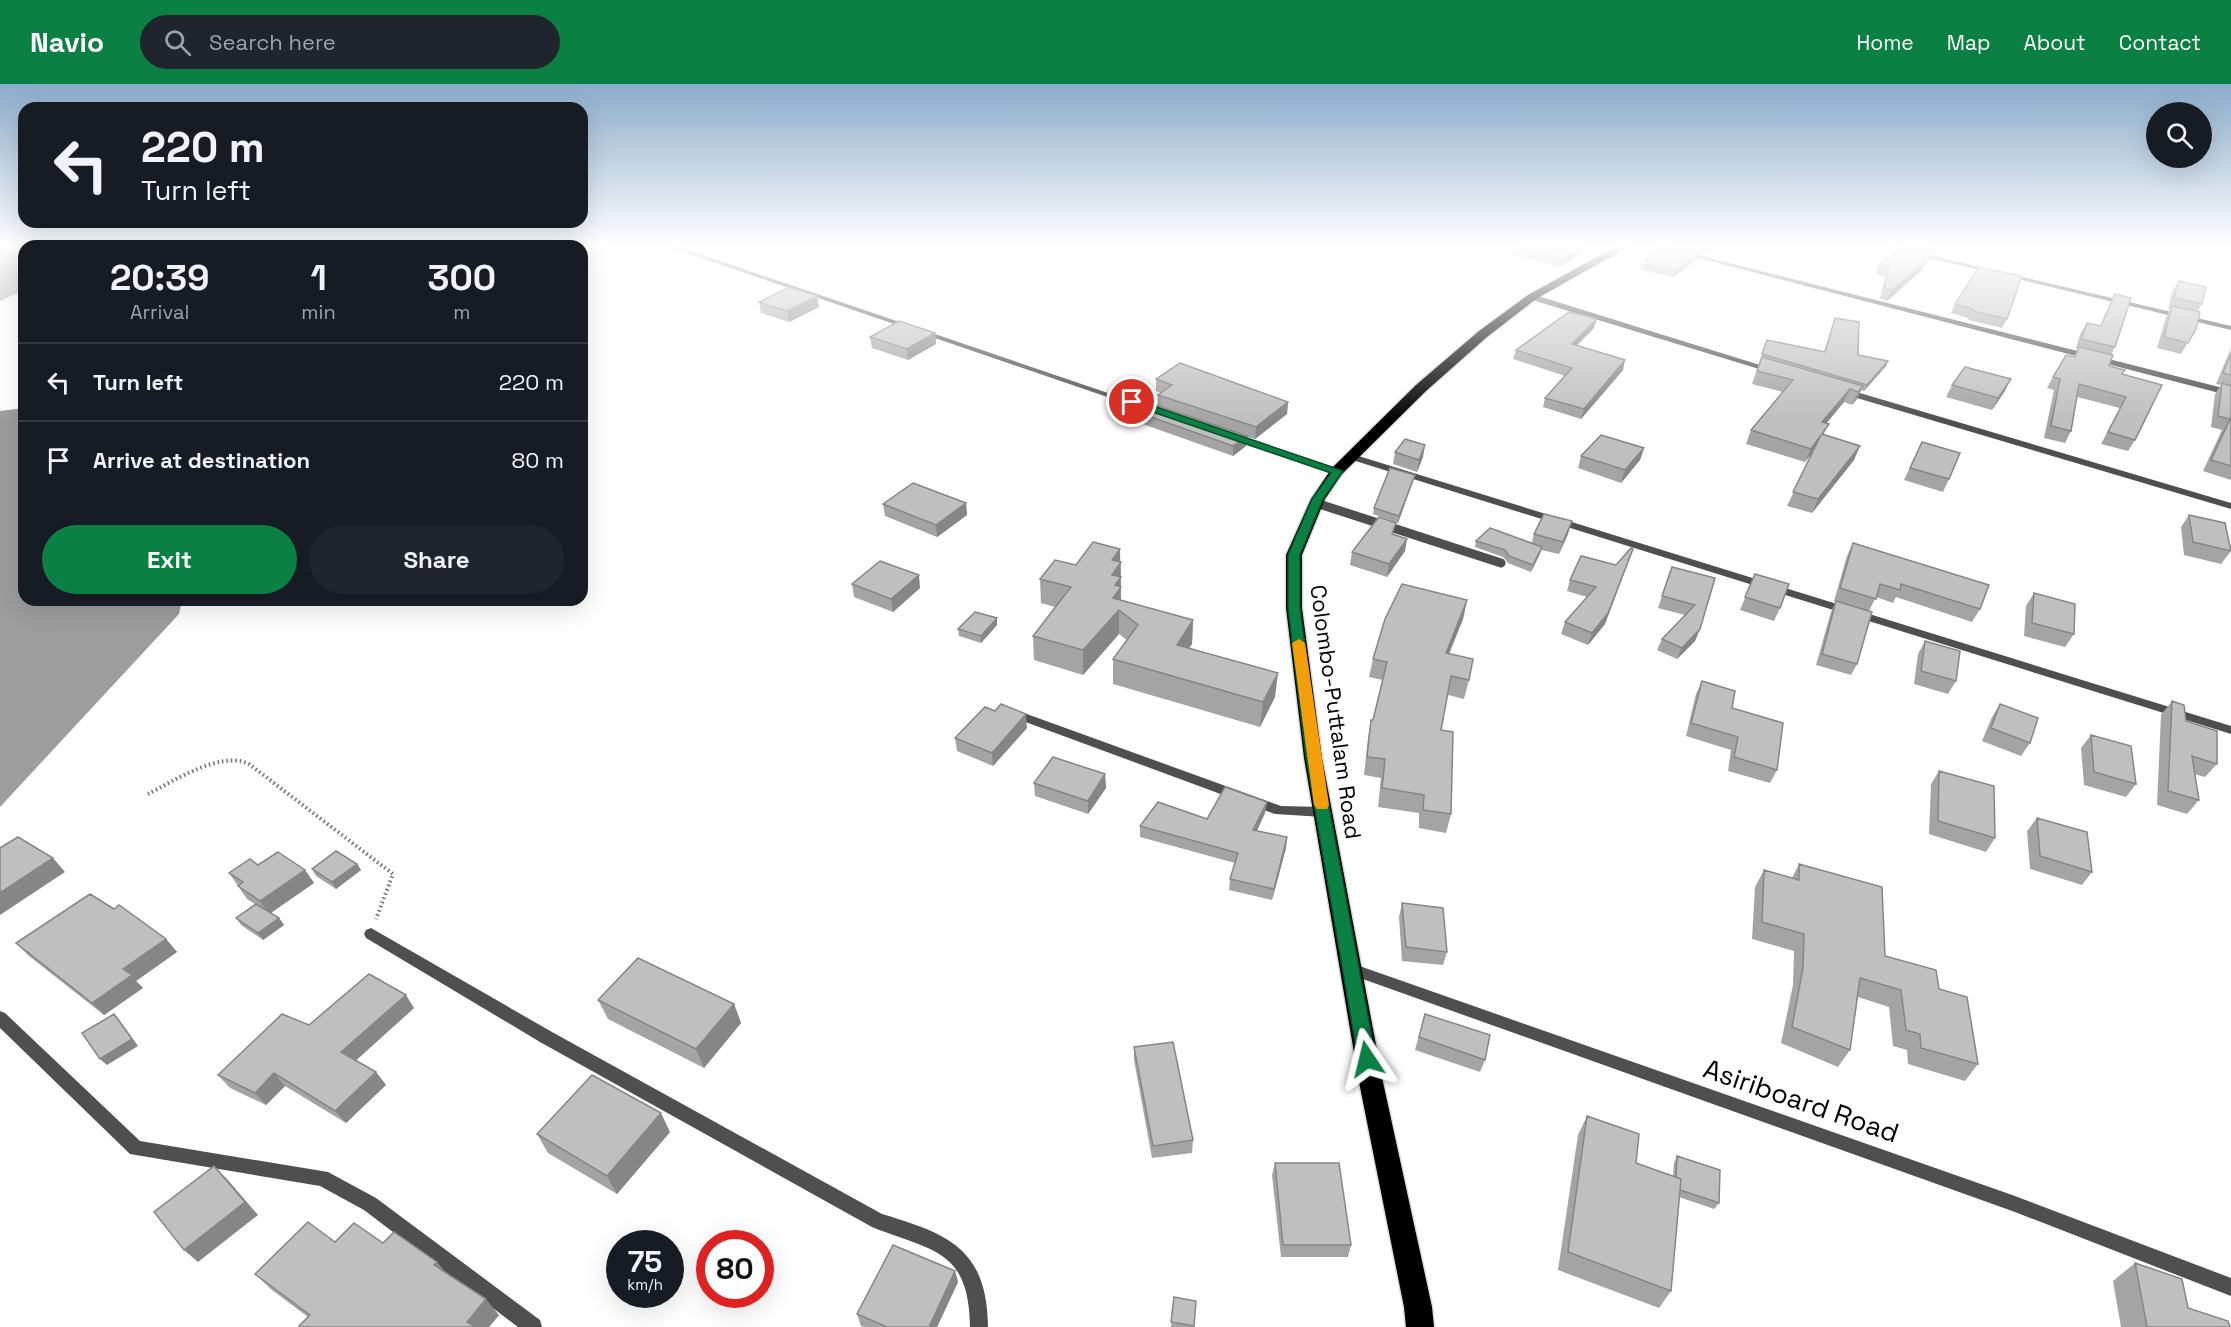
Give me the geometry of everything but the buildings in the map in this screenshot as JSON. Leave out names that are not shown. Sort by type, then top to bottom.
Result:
[{"type":"highway","name":"Colombo-Puttalam Road","points":[[1420,1327],[1418,1307],[1371,1082],[1313,758],[1294,608],[1294,555],[1316,503],[1337,471],[1420,388],[1483,334],[1521,305]]},
{"type":"street","points":[[845,305],[1168,414]]},
{"type":"street","points":[[1558,305],[1786,374]]},
{"type":"street","points":[[1886,305],[2231,393]]},
{"type":"street","points":[[2133,305],[2231,328]]},
{"type":"street","points":[[1831,388],[2231,506]]},
{"type":"street","points":[[1225,433],[1337,471]]},
{"type":"street","points":[[1352,457],[2231,730]]},
{"type":"street","points":[[1024,717],[1280,811],[1323,812]]},
{"type":"street","points":[[371,934],[546,1037],[878,1221],[919,1234],[952,1251],[972,1279],[980,1327]]},
{"type":"street","name":"Asiriboard Road","points":[[1352,969],[2015,1204],[2231,1287]]},
{"type":"street","points":[[0,1018],[136,1148],[322,1178],[370,1204],[533,1327]]},
{"type":"lane","points":[[1316,503],[1501,563]]},
{"type":"path","points":[[148,794],[188,774],[215,765],[238,759],[249,764],[393,874],[371,934]]},
{"type":"shaded area","points":[[18,409],[18,606],[181,606],[179,614],[0,807],[0,411]]},
{"type":"slow traffic","points":[[1299,643],[1313,758],[1322,805]]},
{"type":"route","points":[[1132,402],[1337,471],[1317,499],[1294,555],[1294,608],[1313,758],[1367,1059]]}]
